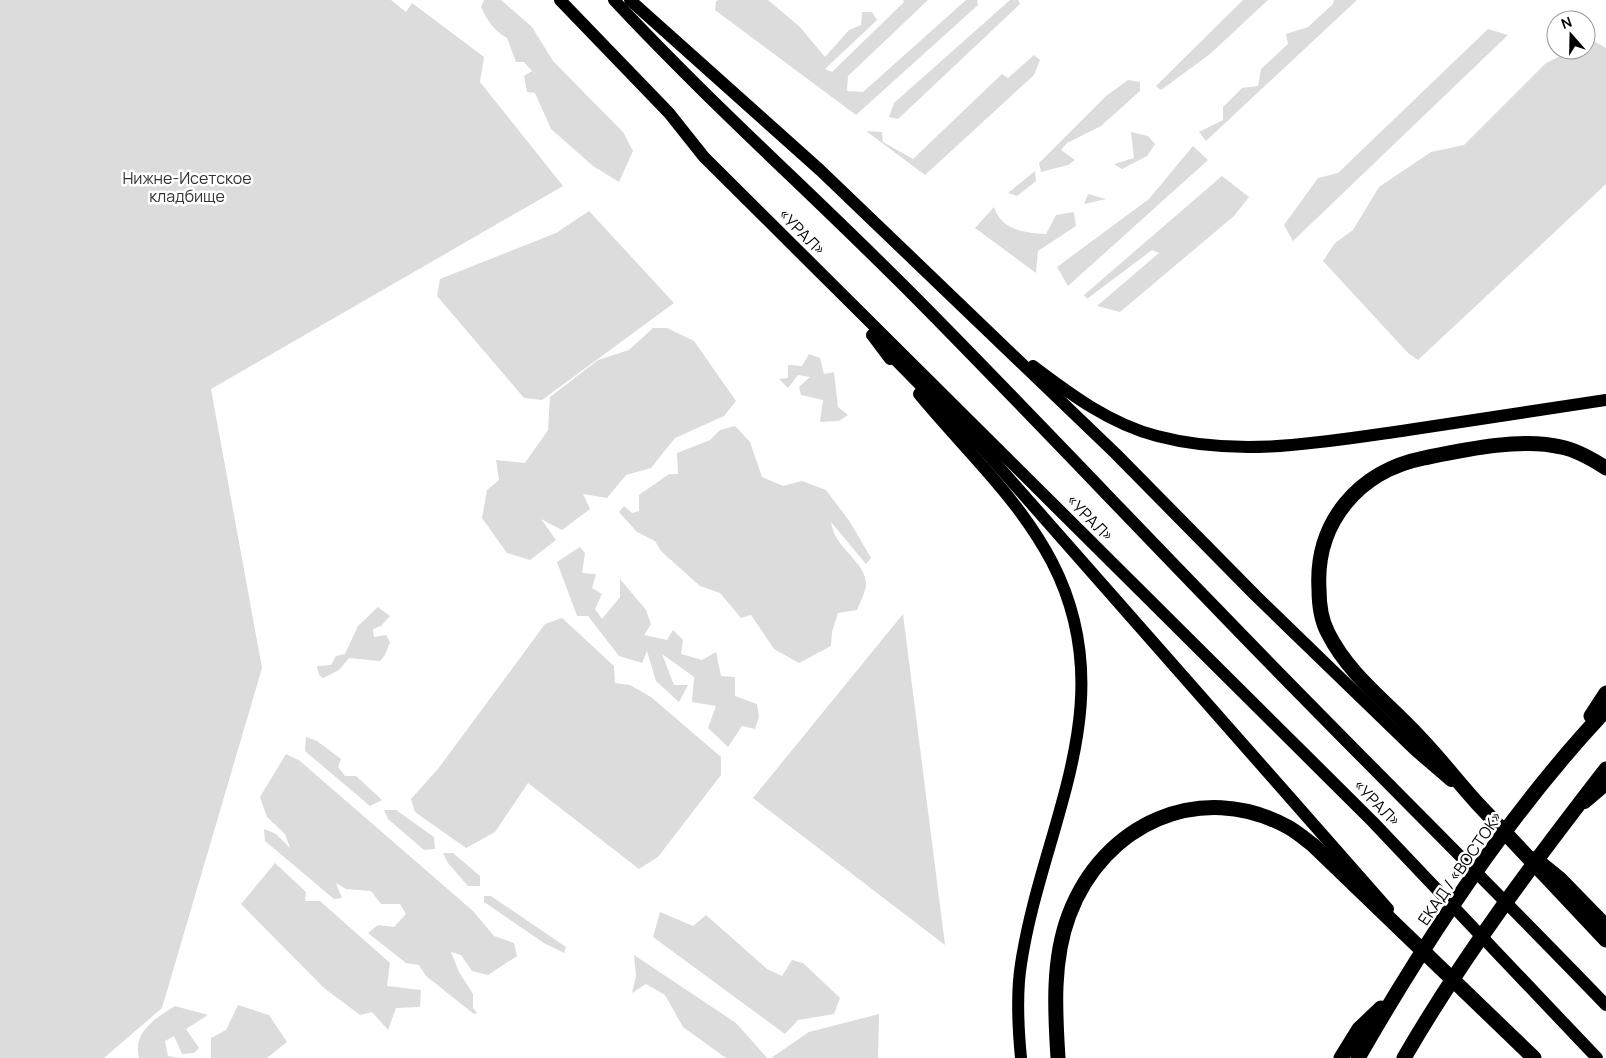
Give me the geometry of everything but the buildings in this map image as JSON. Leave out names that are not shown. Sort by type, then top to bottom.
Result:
[{"type":"highway","points":[[1606,468],[1588,456],[1560,446],[1528,444],[1414,460],[1377,476],[1341,508],[1328,531],[1321,550],[1318,567],[1320,611],[1327,632],[1347,666],[1420,738],[1476,802],[1606,940]]},
{"type":"highway","points":[[1570,748],[1606,693]]},
{"type":"highway","name":"ЕКАД / «ВОСТОК»","points":[[1358,1058],[1394,996],[1462,892],[1570,748],[1606,710]]},
{"type":"highway","points":[[1406,1055],[1471,952],[1606,769]]},
{"type":"highway","points":[[1058,1058],[1056,1022],[1060,949],[1069,916],[1080,890],[1097,864],[1137,828],[1179,812],[1222,807],[1244,810],[1290,828],[1313,845],[1534,1058]]},
{"type":"highway","points":[[1341,1058],[1359,1029],[1394,996]]},
{"type":"main road","name":"«УРАЛ»","points":[[560,0],[669,113],[704,157],[1373,822],[1597,1058]]},
{"type":"main road","name":"«УРАЛ»","points":[[614,0],[781,168],[850,231],[1002,385],[1220,613],[1606,1005]]},
{"type":"main road","points":[[630,0],[820,170],[1115,453],[1256,596],[1415,750],[1476,802]]},
{"type":"main road","points":[[704,157],[812,275],[985,451],[1431,958]]},
{"type":"main road","points":[[872,335],[934,412],[1009,496],[1037,534],[1053,563],[1067,598],[1077,631],[1081,666],[1080,722],[1073,764],[1037,892],[1020,965],[1018,1027],[1021,1058]]},
{"type":"main road","points":[[1001,345],[1023,358],[1076,399],[1120,422],[1154,436],[1191,444],[1236,448],[1280,447],[1606,400]]},
{"type":"main road","points":[[1568,818],[1606,785]]},
{"type":"main road","points":[[1516,843],[1561,878],[1606,924]]},
{"type":"green space","name":"Нижне-Исетское кладбище","points":[[0,0],[391,0],[406,12],[412,3],[484,57],[480,82],[563,186],[211,389],[262,668],[162,1008],[104,1058],[0,1058]]},
{"type":"green space","points":[[484,0],[501,0],[532,27],[553,61],[623,132],[633,151],[619,182],[593,166],[551,129],[535,93],[527,92],[524,76],[532,71],[524,62],[516,62],[507,38],[494,28],[481,7]]},
{"type":"green space","points":[[768,0],[800,27],[825,57],[849,30],[861,25],[862,12],[872,12],[877,20],[825,69],[832,72],[904,2],[903,0],[928,0],[848,76],[847,91],[863,92],[966,0],[977,0],[978,5],[856,115],[715,10],[716,1]]},
{"type":"green space","points":[[1010,0],[1018,0],[1020,4],[898,119],[889,117],[894,103]]},
{"type":"green space","points":[[1243,0],[1268,0],[1210,54],[1161,90],[1156,86]]},
{"type":"green space","points":[[1334,0],[1357,0],[1206,141],[1199,132],[1223,120],[1223,107],[1242,88],[1258,86],[1261,69],[1288,44],[1286,34],[1308,27],[1333,4]]},
{"type":"green space","points":[[1488,29],[1508,35],[1293,241],[1284,225],[1318,178],[1338,173]]},
{"type":"green space","points":[[1596,42],[1606,48],[1606,184],[1418,360],[1408,353],[1323,261],[1335,243],[1353,230],[1379,187],[1431,152],[1464,145],[1546,63],[1552,60],[1596,60]]},
{"type":"green space","points":[[1034,55],[1040,60],[1034,75],[925,175],[866,131],[882,132],[883,142],[913,159],[1002,74],[1008,78]]},
{"type":"green space","points":[[1128,80],[1140,82],[1140,91],[1101,126],[1067,143],[1061,150],[1075,160],[1068,165],[1041,172],[1039,163],[1106,96]]},
{"type":"green space","points":[[1131,132],[1148,136],[1155,144],[1147,156],[1122,169],[1114,164],[1134,158]]},
{"type":"green space","points":[[1193,146],[1208,160],[1068,286],[1057,267],[1149,199]]},
{"type":"green space","points":[[1035,171],[1036,181],[1017,196],[1008,193]]},
{"type":"green space","points":[[1222,176],[1249,197],[1234,216],[1120,312],[1097,306],[1159,253],[1152,250],[1087,299],[1084,295]]},
{"type":"green space","points":[[1088,194],[1106,199],[1084,204]]},
{"type":"green space","points":[[994,207],[1002,221],[1015,229],[1030,233],[1046,234],[1056,215],[1074,212],[1076,226],[1038,251],[1036,273],[975,228]]},
{"type":"green space","points":[[589,211],[674,303],[542,400],[524,398],[437,296],[440,279],[556,233]]},
{"type":"green space","points":[[653,328],[667,328],[694,341],[736,401],[724,416],[675,438],[651,468],[626,475],[607,498],[583,494],[590,509],[562,530],[541,519],[556,540],[530,560],[507,553],[482,518],[487,490],[499,480],[496,460],[525,463],[548,430],[550,397],[598,360],[629,350]]},
{"type":"green space","points":[[809,354],[820,358],[824,374],[834,372],[838,407],[848,415],[839,421],[820,422],[823,400],[801,395],[799,387],[810,377],[798,375],[788,388],[779,379],[788,378],[788,365],[802,366]]},
{"type":"green space","points":[[735,426],[750,442],[762,477],[783,486],[802,481],[826,490],[850,522],[871,558],[866,564],[831,522],[833,531],[843,547],[861,568],[866,583],[865,590],[857,610],[838,613],[832,632],[831,646],[799,663],[774,649],[751,615],[741,618],[720,593],[700,586],[661,551],[655,541],[637,532],[619,512],[624,506],[632,513],[639,511],[639,495],[669,474],[678,474],[677,453],[710,440],[720,430]]},
{"type":"green space","points":[[580,547],[585,553],[582,573],[596,574],[592,588],[602,594],[595,609],[602,619],[620,597],[620,579],[646,610],[651,624],[644,635],[667,640],[673,630],[683,640],[681,654],[702,660],[716,652],[721,676],[735,677],[735,696],[757,704],[759,717],[755,729],[742,726],[728,747],[708,728],[716,706],[692,702],[694,677],[662,654],[674,685],[688,685],[679,702],[656,681],[647,651],[642,663],[619,656],[588,616],[577,616],[557,562]]},
{"type":"green space","points":[[378,607],[390,616],[381,626],[373,629],[374,637],[386,635],[390,642],[385,655],[380,661],[349,658],[339,670],[323,678],[319,675],[317,666],[331,665],[336,656],[345,654],[358,626]]},
{"type":"green space","points":[[903,614],[945,945],[753,798]]},
{"type":"green space","points":[[562,618],[614,666],[615,683],[630,685],[651,697],[721,757],[721,775],[658,857],[639,869],[528,783],[495,832],[466,848],[415,812],[411,799],[438,769],[545,624]]},
{"type":"green space","points":[[306,737],[317,741],[341,759],[338,767],[345,776],[356,776],[382,800],[370,806],[305,751]]},
{"type":"green space","points":[[286,754],[300,761],[473,911],[494,936],[514,943],[517,956],[488,975],[472,971],[461,955],[451,952],[459,972],[473,994],[473,1008],[477,1013],[474,1014],[426,976],[419,965],[406,963],[368,933],[378,925],[394,927],[406,914],[400,904],[381,904],[371,891],[346,889],[336,883],[342,898],[334,899],[265,841],[264,829],[276,834],[290,848],[285,834],[267,817],[260,797]]},
{"type":"green space","points":[[384,810],[396,810],[434,837],[435,849],[424,850],[388,819]]},
{"type":"green space","points":[[443,853],[453,853],[480,876],[480,886],[468,886],[448,863]]},
{"type":"green space","points":[[275,863],[306,892],[305,901],[320,901],[390,963],[387,986],[421,990],[420,1007],[396,1008],[388,1030],[372,1012],[360,1015],[324,988],[241,904]]},
{"type":"green space","points":[[484,896],[491,896],[566,947],[564,953],[544,943],[484,902]]},
{"type":"green space","points":[[660,912],[693,926],[706,915],[767,969],[782,976],[792,960],[803,963],[840,998],[834,1014],[798,1020],[785,1034],[653,937]]},
{"type":"green space","points":[[634,955],[736,1023],[767,1058],[726,1058],[683,1027],[665,995],[646,984],[632,993],[636,976]]},
{"type":"green space","points":[[238,1005],[269,1015],[287,1042],[267,1058],[211,1058],[211,1038],[226,1030]]},
{"type":"green space","points":[[175,1006],[208,1015],[186,1029],[199,1048],[194,1053],[182,1054],[174,1036],[165,1041],[168,1056],[181,1058],[139,1058],[138,1049],[142,1033],[153,1021]]},
{"type":"green space","points":[[879,1014],[878,1058],[771,1058],[809,1032]]}]
